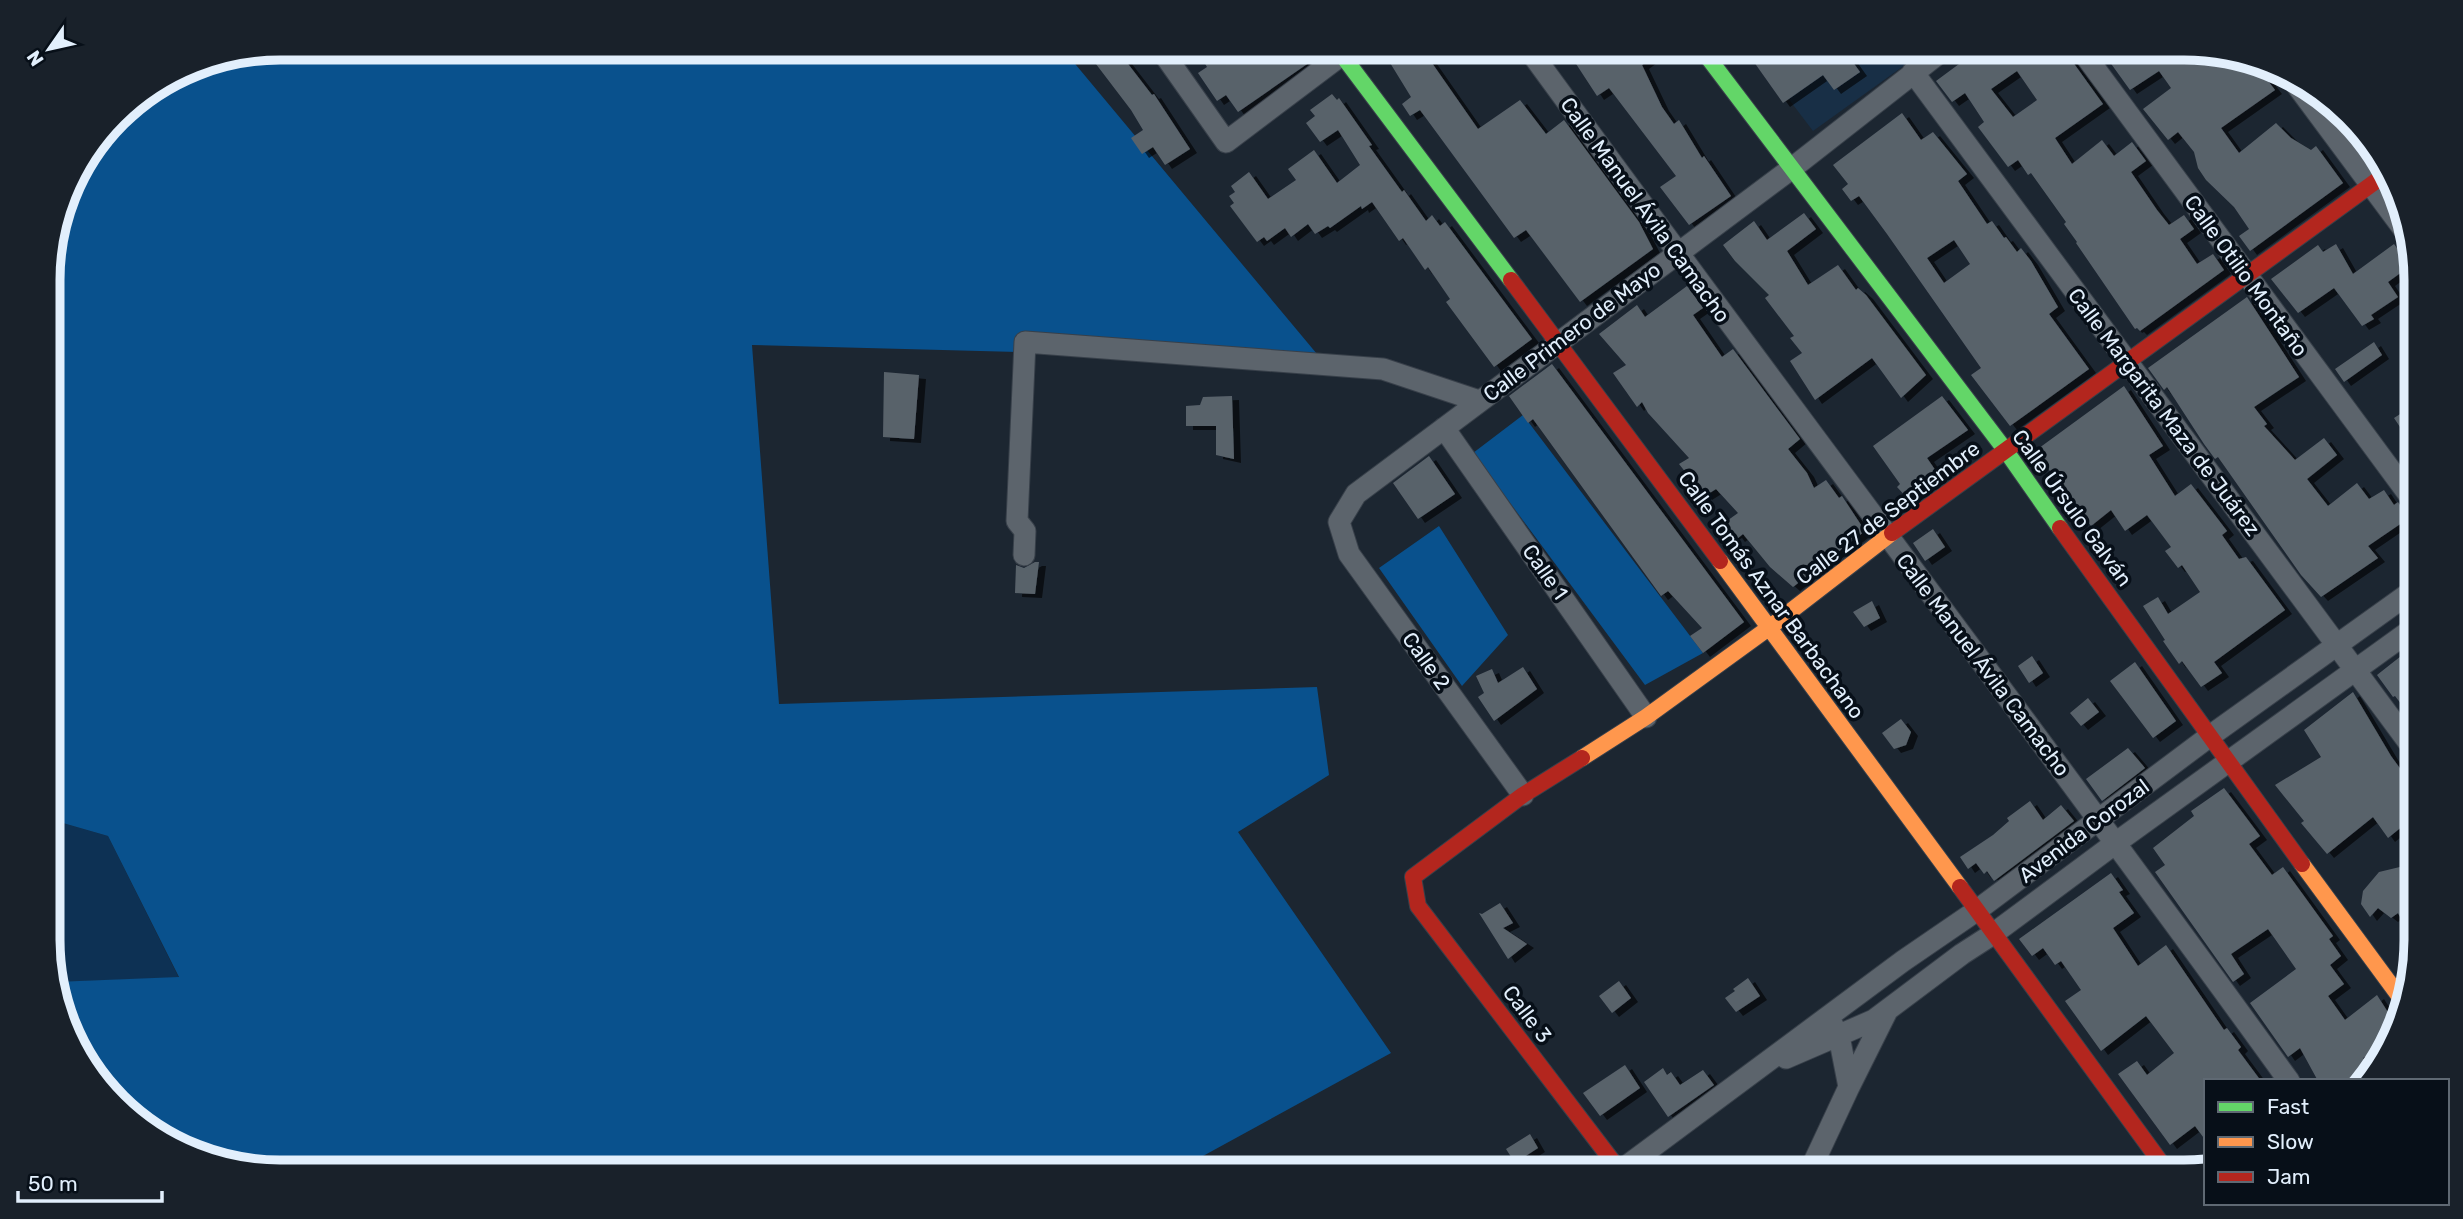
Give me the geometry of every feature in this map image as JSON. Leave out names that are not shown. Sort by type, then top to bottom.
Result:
[{"type":"street","points":[[1168,60],[1226,142],[1330,60]]},
{"type":"street","name":"Calle Tomás Aznar Barbachano","points":[[1350,60],[1557,344],[1770,627],[2158,1159]]},
{"type":"street","name":"Calle Manuel Ávila Camacho","points":[[1536,60],[1677,254],[2117,842],[2288,1079]]},
{"type":"street","name":"Calle Úrsulo Galván","points":[[1710,60],[2006,451],[2227,762],[2396,992]]},
{"type":"street","name":"Calle Primero de Mayo","points":[[1339,522],[1356,494],[1791,169],[1929,60]]},
{"type":"street","name":"Calle Otilio Montaño","points":[[2089,60],[2404,489]]},
{"type":"street","name":"Calle Margarita Maza de Juárez","points":[[1913,72],[2404,736]]},
{"type":"street","points":[[2311,101],[2377,180],[2389,201]]},
{"type":"street","name":"Calle 27 de Septiembre","points":[[1413,877],[1524,795],[1646,717],[2377,180]]},
{"type":"street","points":[[1024,555],[1025,531],[1017,521],[1025,342],[1383,369],[1479,401]]},
{"type":"street","name":"Calle 1","points":[[1444,428],[1646,717]]},
{"type":"street","name":"Calle 2","points":[[1339,522],[1349,554],[1524,795]]},
{"type":"street","name":"Avenida Corozal","points":[[1636,1159],[1828,1016],[2100,820],[2210,736],[2404,597]]},
{"type":"street","name":"Avenida Corozal","points":[[1752,1073],[1874,1020],[2404,635]]},
{"type":"street","name":"Calle 3","points":[[1413,877],[1418,906],[1611,1159]]},
{"type":"street","points":[[1815,1159],[1888,1010]]},
{"type":"street","points":[[1828,1016],[1839,1036],[1849,1087]]},
{"type":"shaded area","points":[[280,60],[1072,60],[1322,360],[752,345],[779,704],[1317,687],[1329,775],[1238,832],[1391,1053],[1197,1160],[280,1160],[223,1152],[182,1137],[157,1122],[124,1095],[89,1050],[76,1024],[64,982],[179,977],[108,836],[60,822],[61,251],[76,195],[105,146],[134,114],[146,105],[169,89],[209,71],[251,61]]},
{"type":"shaded area","points":[[1759,60],[1912,60],[1813,131]]},
{"type":"shaded area","points":[[1523,415],[1703,653],[1645,685],[1473,453]]},
{"type":"shaded area","points":[[1439,526],[1508,635],[1462,686],[1379,568]]},
{"type":"shaded area","points":[[60,822],[108,836],[179,978],[64,982],[60,940]]},
{"type":"building","points":[[1093,60],[1125,60],[1152,95],[1154,94],[1190,149],[1165,165],[1153,147],[1142,154],[1131,138],[1143,130]]},
{"type":"building","points":[[1203,60],[1310,62],[1238,112],[1226,95],[1217,101],[1198,73],[1207,67]]},
{"type":"building","points":[[1388,60],[1430,60],[1478,129],[1520,100],[1546,134],[1564,120],[1639,222],[1653,249],[1580,302],[1526,230],[1514,238],[1420,110],[1410,116],[1402,104],[1411,97]]},
{"type":"building","points":[[1573,60],[1649,60],[1642,65],[1662,107],[1674,124],[1679,120],[1702,158],[1704,156],[1731,196],[1689,225],[1660,187],[1676,176],[1609,88],[1597,96]]},
{"type":"building","points":[[1753,60],[1851,60],[1860,72],[1834,90],[1823,75],[1783,103]]},
{"type":"building","points":[[1964,60],[2071,60],[2103,104],[2055,138],[2072,164],[2102,140],[2114,156],[2132,142],[2146,161],[2131,172],[2157,210],[2169,225],[2184,215],[2194,229],[2180,239],[2197,264],[2213,254],[2224,270],[2140,331],[2135,329],[2031,173],[2028,175],[2018,160],[2008,167],[1978,127],[1984,122],[1965,93],[1952,102],[1936,81]],"holes":[[[2017,71],[2037,100],[2013,117],[1991,89]]]},
{"type":"building","points":[[2108,60],[2212,61],[2263,75],[2275,90],[2221,128],[2239,153],[2276,123],[2291,138],[2311,150],[2316,146],[2343,183],[2250,251],[2239,236],[2249,229],[2234,207],[2206,180],[2198,168],[2194,152],[2178,132],[2168,140],[2143,109],[2171,88],[2159,71],[2130,90]]},
{"type":"building","points":[[1332,94],[1337,100],[1339,98],[1402,192],[1404,190],[1426,221],[1432,215],[1440,226],[1445,222],[1532,339],[1494,367],[1446,302],[1450,299],[1428,267],[1425,270],[1403,238],[1399,241],[1372,202],[1362,209],[1361,206],[1330,228],[1328,226],[1315,234],[1308,224],[1291,237],[1285,228],[1267,241],[1264,237],[1257,242],[1230,206],[1234,203],[1229,196],[1235,192],[1231,186],[1249,172],[1268,199],[1296,180],[1288,169],[1314,150],[1337,183],[1360,165],[1338,130],[1320,142],[1306,123],[1315,116],[1310,110]]},
{"type":"building","points":[[1902,113],[1921,140],[1933,132],[1967,174],[1958,181],[1987,224],[1992,221],[2017,252],[2021,248],[2031,261],[2058,307],[2049,314],[2089,369],[2010,426],[1971,375],[1981,368],[1859,196],[1851,201],[1842,189],[1848,184],[1833,165]],"holes":[[[1954,240],[1970,264],[1944,283],[1927,258]]]},
{"type":"building","points":[[1804,213],[1816,229],[1787,251],[1808,285],[1838,265],[1856,290],[1858,288],[1866,295],[1926,375],[1901,398],[1872,358],[1815,400],[1790,361],[1802,353],[1790,338],[1794,336],[1765,298],[1769,295],[1723,245],[1754,221],[1767,240]]},
{"type":"building","points":[[2336,244],[2353,274],[2394,244],[2402,255],[2403,271],[2388,282],[2398,297],[2371,315],[2374,319],[2362,326],[2334,288],[2298,313],[2271,279],[2318,245],[2323,252]]},
{"type":"building","points":[[1687,286],[1703,308],[1693,315],[1722,357],[1733,349],[1800,439],[1788,449],[1807,473],[1814,488],[1826,480],[1839,498],[1842,496],[1865,531],[1793,587],[1770,567],[1743,534],[1738,538],[1735,534],[1730,537],[1724,523],[1738,513],[1716,489],[1705,496],[1679,464],[1689,458],[1648,413],[1642,402],[1637,407],[1613,373],[1626,365],[1599,334],[1637,305],[1645,317]]},
{"type":"building","points":[[2247,297],[2299,377],[2254,407],[2267,424],[2264,426],[2295,460],[2324,438],[2337,455],[2307,479],[2328,506],[2357,483],[2369,499],[2384,490],[2394,505],[2398,502],[2404,511],[2404,521],[2368,546],[2378,558],[2321,597],[2301,575],[2218,457],[2215,459],[2204,444],[2167,387],[2164,390],[2148,368]]},
{"type":"building","points":[[2374,342],[2382,355],[2344,382],[2335,369]]},
{"type":"building","points":[[1552,364],[1744,622],[1703,653],[1690,636],[1702,628],[1668,591],[1661,596],[1533,419],[1528,423],[1509,396]]},
{"type":"building","points":[[884,372],[919,375],[914,439],[883,437]]},
{"type":"building","points":[[2124,386],[2163,446],[2149,455],[2175,496],[2191,484],[2227,531],[2222,535],[2239,559],[2246,557],[2285,610],[2214,662],[2222,673],[2201,687],[2182,661],[2179,664],[2143,606],[2158,597],[2168,614],[2200,592],[2182,565],[2178,568],[2165,551],[2171,547],[2147,515],[2125,531],[2111,510],[2091,526],[2035,451]]},
{"type":"building","points":[[1232,396],[1234,459],[1216,455],[1216,426],[1186,426],[1186,406],[1200,405],[1203,397]]},
{"type":"building","points":[[1942,396],[1968,430],[1927,458],[1940,477],[1909,500],[1897,487],[1900,484],[1873,446]]},
{"type":"building","points":[[2404,412],[2404,433],[2394,418]]},
{"type":"building","points":[[1429,456],[1455,494],[1418,519],[1393,483]]},
{"type":"building","points":[[1933,529],[1945,547],[1925,561],[1913,543]]},
{"type":"building","points":[[1039,562],[1035,594],[1015,593],[1016,565],[1024,568]]},
{"type":"building","points":[[1872,601],[1880,618],[1864,627],[1853,612]]},
{"type":"building","points":[[2404,654],[2404,708],[2395,696],[2393,697],[2377,675]]},
{"type":"building","points":[[2032,656],[2043,673],[2029,683],[2018,666]]},
{"type":"building","points":[[2135,662],[2176,721],[2153,738],[2110,681]]},
{"type":"building","points":[[1523,667],[1537,689],[1494,721],[1478,697],[1484,693],[1476,676],[1492,669],[1498,683]]},
{"type":"building","points":[[2353,692],[2404,774],[2404,825],[2388,838],[2373,817],[2327,854],[2301,823],[2304,821],[2275,785],[2321,757],[2304,730]]},
{"type":"building","points":[[2088,698],[2099,712],[2081,726],[2070,713]]},
{"type":"building","points":[[1901,719],[1911,732],[1906,745],[1894,749],[1882,733]]},
{"type":"building","points":[[2128,748],[2145,768],[2102,801],[2086,779]]},
{"type":"building","points":[[2224,788],[2260,836],[2249,844],[2272,875],[2283,867],[2333,936],[2329,939],[2341,956],[2330,965],[2344,984],[2328,996],[2345,1020],[2377,995],[2390,1015],[2381,1037],[2372,1053],[2363,1058],[2366,1062],[2353,1079],[2317,1079],[2300,1048],[2288,1057],[2250,1003],[2296,969],[2268,929],[2231,954],[2244,974],[2233,982],[2155,872],[2165,865],[2153,848],[2194,816],[2191,811]]},
{"type":"building","points":[[2030,801],[2043,820],[2061,805],[2074,821],[1994,881],[1987,871],[1984,874],[1976,863],[1968,869],[1960,857],[1993,835],[2009,821],[2007,818]]},
{"type":"building","points":[[2404,866],[2404,924],[2398,913],[2391,918],[2378,908],[2370,917],[2361,904],[2363,891],[2379,872]]},
{"type":"building","points":[[2111,873],[2123,890],[2119,892],[2134,913],[2113,928],[2138,966],[2166,945],[2224,1030],[2227,1028],[2241,1047],[2238,1050],[2260,1079],[2204,1079],[2204,1138],[2195,1126],[2170,1145],[2118,1074],[2137,1061],[2147,1075],[2174,1053],[2146,1016],[2101,1051],[2065,1001],[2081,990],[2061,961],[2055,965],[2043,948],[2032,956],[2019,939]]},
{"type":"building","points":[[1500,903],[1513,923],[1503,928],[1527,944],[1508,959],[1479,913],[1482,914]]},
{"type":"building","points":[[1748,978],[1760,996],[1736,1012],[1725,998]]},
{"type":"building","points":[[1619,981],[1631,998],[1612,1013],[1599,996]]},
{"type":"building","points":[[1625,1065],[1640,1088],[1600,1116],[1583,1093]]},
{"type":"building","points":[[1663,1068],[1667,1075],[1671,1072],[1680,1085],[1703,1070],[1714,1085],[1668,1117],[1644,1082]]},
{"type":"building","points":[[1530,1134],[1538,1148],[1521,1159],[1513,1159],[1506,1149]]},
{"type":"traffic: fast","points":[[1346,60],[1511,280]]},
{"type":"traffic: fast","points":[[1710,60],[2006,451],[2060,528]]},
{"type":"traffic: slow","points":[[1582,758],[1646,717],[1770,627],[1892,533]]},
{"type":"traffic: slow","points":[[1720,561],[1960,887]]},
{"type":"traffic: slow","points":[[2302,864],[2396,992]]},
{"type":"traffic: jam","points":[[1892,533],[2379,179]]},
{"type":"traffic: jam","points":[[1511,280],[1720,561]]},
{"type":"traffic: jam","points":[[2060,528],[2302,864]]},
{"type":"traffic: jam","points":[[1582,758],[1523,795],[1413,877],[1418,906],[1611,1159]]},
{"type":"traffic: jam","points":[[1960,887],[2158,1159]]}]
